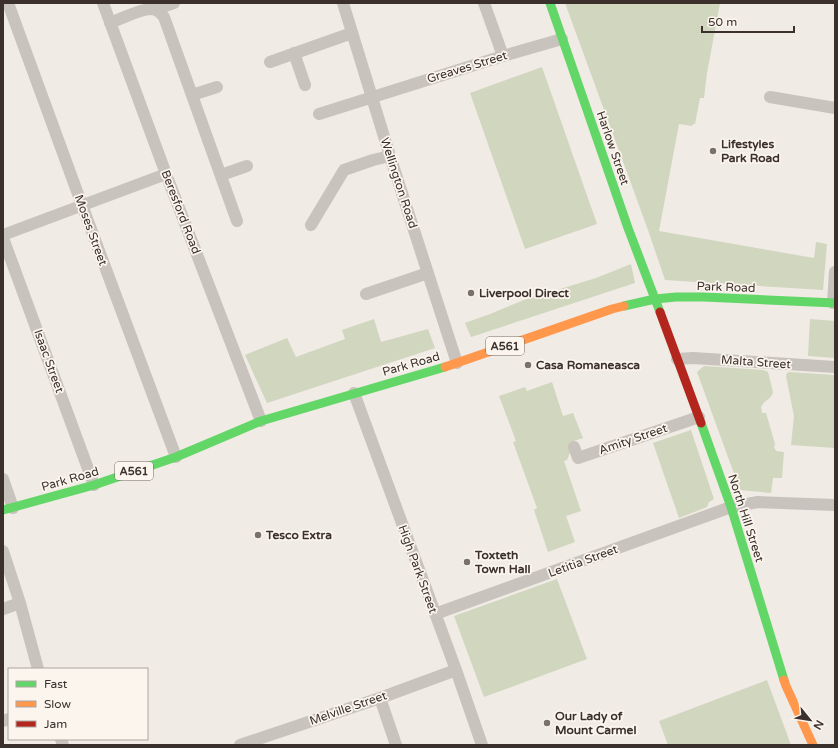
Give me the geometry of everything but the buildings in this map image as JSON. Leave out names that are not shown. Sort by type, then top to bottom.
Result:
[{"type":"main road","name":"Harlow Street","points":[[550,3],[626,221],[655,299]]},
{"type":"main road","name":"Park Road","points":[[8,509],[94,485],[176,457],[261,421],[457,362],[612,309],[636,303],[676,297],[704,297],[834,303]]},
{"type":"main road","name":"North Hill Street","points":[[655,299],[731,507],[786,686],[813,745]]},
{"type":"street","name":"Moses Street","points":[[8,3],[176,457]]},
{"type":"street","name":"Beresford Road","points":[[103,3],[166,174],[261,421]]},
{"type":"street","points":[[158,11],[165,6],[174,3]]},
{"type":"street","name":"Wellington Road","points":[[343,3],[390,156],[457,362]]},
{"type":"street","points":[[484,3],[503,56]]},
{"type":"street","points":[[110,23],[143,10],[152,9],[158,11],[164,17],[221,175],[231,215]]},
{"type":"street","points":[[270,62],[352,33]]},
{"type":"street","name":"Greaves Street","points":[[319,114],[562,39]]},
{"type":"street","points":[[294,53],[306,85]]},
{"type":"street","points":[[192,95],[217,87]]},
{"type":"street","points":[[770,97],[835,108]]},
{"type":"street","points":[[311,225],[344,170],[390,156]]},
{"type":"street","points":[[221,175],[247,166]]},
{"type":"street","points":[[3,236],[166,174]]},
{"type":"street","name":"Isaac Street","points":[[3,236],[94,485]]},
{"type":"street","points":[[834,303],[835,272]]},
{"type":"street","points":[[366,294],[428,273]]},
{"type":"street","name":"Malta Street","points":[[677,360],[693,358],[835,367]]},
{"type":"street","name":"High Park Street","points":[[354,393],[482,745]]},
{"type":"street","name":"Amity Street","points":[[574,447],[578,458],[699,417]]},
{"type":"street","points":[[3,479],[8,509]]},
{"type":"street","name":"Letitia Street","points":[[434,614],[731,507],[758,502],[835,505]]},
{"type":"street","points":[[3,551],[20,603],[38,668]]},
{"type":"street","points":[[3,609],[20,603]]},
{"type":"street","name":"Melville Street","points":[[240,745],[380,698],[456,670]]},
{"type":"street","points":[[380,698],[396,745]]},
{"type":"green space","points":[[565,3],[720,3],[704,98],[700,98],[695,124],[692,126],[679,124],[659,231],[814,258],[816,242],[827,244],[823,290],[665,280]]},
{"type":"green space","points":[[542,67],[597,224],[525,249],[470,93]]},
{"type":"green space","points":[[631,264],[635,283],[471,337],[465,323],[524,300],[596,278]]},
{"type":"green space","points":[[374,319],[381,342],[428,329],[435,348],[267,403],[245,355],[287,338],[296,357],[345,339],[342,330]]},
{"type":"green space","points":[[810,319],[835,321],[835,358],[808,356]]},
{"type":"green space","points":[[704,366],[763,370],[768,372],[773,392],[761,407],[762,413],[766,413],[776,451],[784,452],[782,478],[773,478],[771,493],[740,490],[697,372]]},
{"type":"green space","points":[[789,372],[835,375],[835,448],[791,445],[794,416],[786,376]]},
{"type":"green space","points":[[552,382],[563,416],[573,413],[583,438],[571,442],[572,447],[567,460],[564,461],[581,511],[566,516],[575,542],[548,552],[534,510],[537,508],[513,442],[516,441],[499,396],[525,387],[527,391]]},
{"type":"green space","points":[[691,430],[714,499],[709,502],[707,507],[679,518],[653,443]]},
{"type":"green space","points":[[557,579],[587,659],[484,697],[454,616]]},
{"type":"green space","points":[[767,680],[791,745],[668,745],[659,721]]},
{"type":"traffic: fast","points":[[550,3],[628,228],[660,312]]},
{"type":"traffic: fast","points":[[624,306],[655,299],[676,297],[835,303]]},
{"type":"traffic: fast","points":[[3,510],[94,485],[176,457],[261,421],[445,367]]},
{"type":"traffic: fast","points":[[701,423],[731,507],[784,680]]},
{"type":"traffic: slow","points":[[445,367],[624,306]]},
{"type":"traffic: slow","points":[[784,680],[813,745]]},
{"type":"traffic: jam","points":[[660,312],[701,423]]},
{"type":"place","name":"Lifestyles Park Road","points":[[713,151]]},
{"type":"place","name":"Liverpool Direct","points":[[471,293]]},
{"type":"place","name":"Casa Romaneasca","points":[[528,365]]},
{"type":"place","name":"Tesco Extra","points":[[258,535]]},
{"type":"place","name":"Toxteth Town Hall","points":[[467,562]]},
{"type":"place","name":"Our Lady of Mount Carmel","points":[[547,723]]}]
